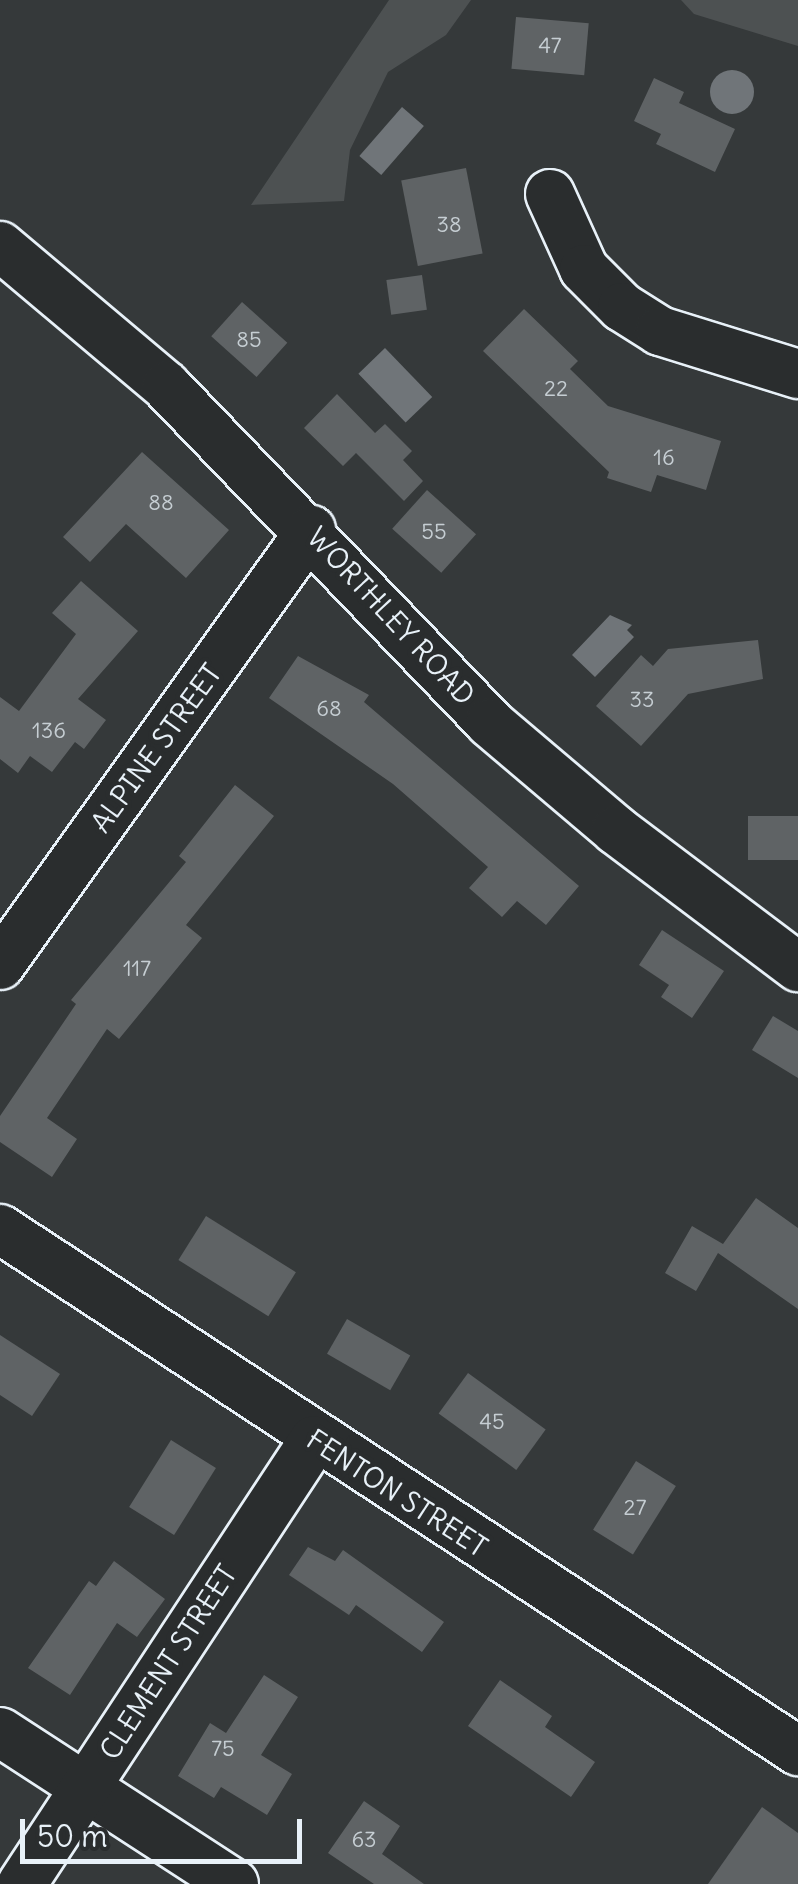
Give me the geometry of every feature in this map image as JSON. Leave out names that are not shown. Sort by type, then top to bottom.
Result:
[{"type":"street","points":[[550,194],[584,269],[622,308],[660,331],[798,374]]},
{"type":"street","name":"WORTHLEY ROAD","points":[[0,246],[166,386],[311,530],[490,724],[616,830],[798,967]]},
{"type":"street","name":"ALPINE STREET","points":[[0,965],[311,530]]},
{"type":"street","name":"FENTON STREET","points":[[0,1229],[314,1440],[798,1750]]},
{"type":"street","name":"CLEMENT STREET","points":[[22,1884],[314,1440]]},
{"type":"street","points":[[0,1732],[234,1884]]},
{"type":"shaded area","points":[[389,0],[471,0],[446,35],[388,72],[350,150],[344,201],[251,205]]},
{"type":"shaded area","points":[[681,0],[798,0],[798,46],[694,14]]},
{"type":"shaded area","points":[[732,70],[747,77],[754,92],[747,107],[732,114],[717,107],[710,92],[717,77]]},
{"type":"shaded area","points":[[402,107],[424,126],[381,175],[359,156]]},
{"type":"shaded area","points":[[385,348],[432,397],[406,423],[358,374]]},
{"type":"shaded area","points":[[610,615],[632,625],[627,630],[634,637],[595,677],[572,655]]},
{"type":"building","points":[[516,17],[589,23],[584,75],[511,69]]},
{"type":"building","points":[[654,78],[684,92],[679,103],[735,129],[715,172],[656,144],[661,134],[634,121]]},
{"type":"building","points":[[466,168],[483,253],[418,266],[401,181]]},
{"type":"building","points":[[422,275],[427,310],[391,315],[386,280]]},
{"type":"building","points":[[242,302],[287,343],[257,377],[211,336]]},
{"type":"building","points":[[524,309],[578,361],[570,369],[608,406],[721,441],[706,490],[657,475],[651,492],[607,478],[609,472],[483,351]]},
{"type":"building","points":[[337,394],[375,433],[385,424],[412,451],[403,460],[423,481],[404,501],[356,453],[343,466],[304,428]]},
{"type":"building","points":[[142,452],[229,530],[186,578],[126,524],[90,562],[63,537]]},
{"type":"building","points":[[427,490],[476,534],[441,573],[392,529]]},
{"type":"building","points":[[81,581],[138,631],[78,699],[106,720],[84,749],[75,742],[52,772],[30,756],[18,773],[0,759],[0,697],[19,711],[76,634],[52,613]]},
{"type":"building","points":[[758,640],[763,679],[688,694],[641,746],[596,706],[641,655],[653,666],[668,649]]},
{"type":"building","points":[[298,656],[369,695],[364,702],[579,886],[546,925],[517,901],[502,917],[469,888],[488,867],[393,784],[269,698]]},
{"type":"building","points":[[235,785],[274,816],[186,925],[202,938],[119,1039],[107,1029],[47,1118],[77,1139],[52,1177],[0,1142],[0,1116],[76,1004],[71,1000],[186,862],[179,856]]},
{"type":"building","points":[[748,816],[798,816],[798,860],[748,860]]},
{"type":"building","points":[[662,930],[724,971],[692,1018],[661,997],[669,985],[639,965]]},
{"type":"building","points":[[773,1016],[798,1031],[798,1078],[752,1050]]},
{"type":"building","points":[[756,1198],[798,1228],[798,1309],[718,1253],[696,1291],[665,1273],[692,1226],[723,1244]]},
{"type":"building","points":[[206,1216],[296,1272],[268,1316],[178,1260]]},
{"type":"building","points":[[347,1319],[410,1356],[390,1390],[327,1354]]},
{"type":"building","points":[[0,1335],[60,1374],[32,1416],[0,1395]]},
{"type":"building","points":[[468,1373],[546,1429],[516,1470],[439,1413]]},
{"type":"building","points":[[171,1440],[216,1468],[174,1535],[129,1507]]},
{"type":"building","points":[[636,1461],[676,1486],[633,1555],[593,1530]]},
{"type":"building","points":[[308,1547],[335,1561],[343,1550],[444,1622],[422,1652],[356,1605],[349,1615],[289,1575]]},
{"type":"building","points":[[114,1561],[165,1599],[137,1637],[117,1623],[70,1695],[28,1668],[89,1581],[96,1586]]},
{"type":"building","points":[[264,1675],[298,1697],[261,1755],[292,1774],[267,1815],[221,1787],[214,1798],[178,1776],[210,1723],[226,1733]]},
{"type":"building","points":[[500,1680],[552,1716],[545,1727],[595,1762],[571,1797],[468,1726]]},
{"type":"building","points":[[364,1801],[400,1826],[382,1854],[424,1884],[374,1884],[328,1853]]},
{"type":"building","points":[[762,1807],[798,1833],[798,1884],[708,1884]]}]
